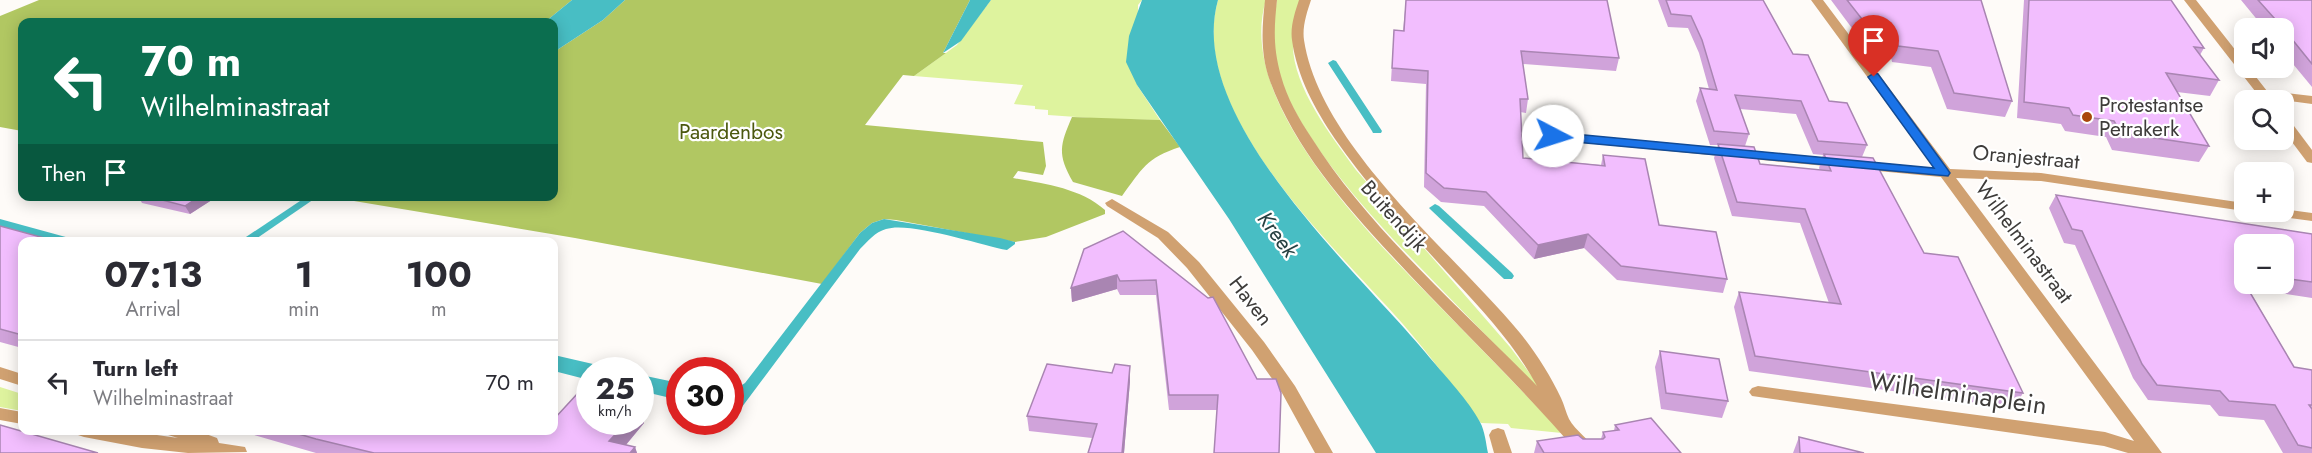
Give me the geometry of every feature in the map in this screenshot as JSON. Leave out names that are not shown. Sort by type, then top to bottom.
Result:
[{"type":"street","name":"Buitendijk","points":[[1271,0],[1265,37],[1271,67],[1290,113],[1320,160],[1344,192],[1392,247],[1562,422],[1589,453]]},
{"type":"street","name":"Buitendijk","points":[[1305,0],[1298,30],[1300,49],[1312,87],[1328,118],[1369,173],[1513,336],[1550,389],[1562,422]]},
{"type":"street","name":"Wilhelminastraat","points":[[1817,0],[2151,453]]},
{"type":"street","points":[[2190,0],[2260,90]]},
{"type":"street","points":[[2294,99],[2312,100]]},
{"type":"street","points":[[2294,135],[2312,159]]},
{"type":"street","name":"Oranjestraat","points":[[1553,136],[1944,173],[2041,177],[2234,206]]},
{"type":"street","name":"Haven","points":[[1112,203],[1162,235],[1193,265],[1258,346],[1288,390],[1324,453]]},
{"type":"street","points":[[2294,215],[2312,217]]},
{"type":"street","points":[[0,373],[18,379]]},
{"type":"street","name":"Wilhelminaplein","points":[[1758,392],[2105,439],[2151,453]]},
{"type":"street","points":[[0,414],[18,417]]},
{"type":"street","points":[[110,435],[142,441],[240,452]]},
{"type":"street","points":[[189,435],[240,452]]},
{"type":"green space","points":[[39,0],[572,0],[550,18],[18,18],[18,130],[0,127],[0,16]]},
{"type":"green space","name":"Paardenbos","points":[[625,0],[970,0],[943,53],[946,53],[914,76],[903,75],[865,125],[1043,142],[1046,166],[1043,175],[1018,171],[1013,178],[1073,192],[1095,203],[1105,210],[1105,214],[1046,237],[1015,242],[884,219],[872,223],[860,233],[822,284],[575,238],[354,201],[558,201],[558,49],[603,20]]},
{"type":"green space","points":[[991,0],[1142,0],[1138,5],[1137,85],[1160,120],[1048,115],[1048,110],[1014,104],[1023,85],[914,76],[957,45]]},
{"type":"green space","points":[[1218,0],[1266,0],[1262,41],[1271,84],[1291,128],[1320,171],[1352,213],[1387,251],[1562,433],[1511,428],[1508,424],[1481,423],[1402,323],[1306,217],[1273,175],[1244,131],[1224,87],[1214,43]]},
{"type":"green space","points":[[1277,0],[1300,0],[1293,37],[1294,58],[1306,93],[1325,126],[1356,170],[1510,347],[1541,392],[1393,239],[1366,209],[1315,144],[1295,110],[1280,77],[1273,46],[1273,23]]},
{"type":"green space","points":[[1072,117],[1160,120],[1180,147],[1152,160],[1122,196],[1073,182],[1062,157],[1063,142]]},
{"type":"green space","points":[[0,387],[18,393],[18,410],[0,407]]},
{"type":"water","points":[[572,0],[625,0],[603,20],[558,49],[558,18],[550,18]]},
{"type":"water","points":[[970,0],[991,0],[961,41],[943,53]]},
{"type":"water","name":"Kreek","points":[[1142,0],[1218,0],[1215,46],[1227,95],[1252,144],[1285,192],[1324,239],[1464,398],[1482,426],[1488,453],[1376,453],[1229,219],[1137,85],[1126,62],[1129,36]]},
{"type":"water","points":[[300,201],[311,201],[259,237],[246,237]]},
{"type":"water","points":[[0,219],[66,237],[29,237],[0,230]]},
{"type":"water","points":[[884,219],[1000,238],[1015,242],[1015,244],[1007,250],[911,228],[897,227],[878,232],[860,249],[744,404],[744,384],[860,233],[872,223]]},
{"type":"water","points":[[558,356],[576,360],[576,377],[558,372]]},
{"type":"water","points":[[654,378],[666,380],[666,397],[654,394]]},
{"type":"building","points":[[1406,0],[1607,0],[1619,58],[1521,51],[1528,99],[1520,99],[1523,158],[1605,166],[1603,155],[1645,159],[1659,225],[1716,232],[1727,279],[1621,266],[1588,234],[1538,245],[1486,192],[1444,188],[1426,173],[1428,71],[1392,68],[1394,30],[1404,31]]},
{"type":"building","points":[[1666,0],[1763,0],[1793,54],[1808,55],[1829,101],[1847,103],[1867,145],[1818,141],[1801,101],[1735,95],[1749,134],[1714,131],[1700,88],[1717,90],[1702,40],[1691,16],[1671,14]]},
{"type":"building","points":[[1847,0],[1981,0],[2012,101],[1954,93],[1938,51],[1898,46],[1895,32],[1869,28]]},
{"type":"building","points":[[2029,0],[2171,0],[2204,48],[2194,47],[2219,80],[2166,73],[2209,146],[2121,133],[2114,121],[2073,115],[2069,108],[2024,102]]},
{"type":"building","points":[[2258,0],[2312,0],[2312,64],[2294,42],[2294,18],[2274,18]]},
{"type":"building","points":[[1718,144],[1754,147],[1760,164],[1831,171],[1824,154],[1873,158],[1924,253],[1958,257],[2023,393],[1755,356],[1739,292],[1841,304],[1805,209],[1737,202]]},
{"type":"building","points":[[2056,195],[2312,234],[2312,282],[2294,280],[2294,234],[2234,234],[2234,294],[2251,294],[2294,367],[2312,370],[2312,405],[2309,405],[2312,409],[2312,448],[2298,445],[2275,405],[2229,401],[2220,391],[2157,385],[2142,364],[2082,231],[2072,229]]},
{"type":"building","points":[[166,201],[192,201],[185,206]]},
{"type":"building","points":[[0,226],[41,237],[18,237],[18,334],[0,329]]},
{"type":"building","points":[[1123,231],[1208,298],[1213,297],[1257,379],[1276,379],[1281,393],[1279,453],[1214,453],[1218,395],[1169,395],[1156,280],[1120,281],[1117,275],[1071,288],[1084,249]]},
{"type":"building","points":[[1660,351],[1719,359],[1728,401],[1666,393]]},
{"type":"building","points":[[1047,364],[1112,373],[1115,364],[1130,366],[1122,453],[1088,453],[1097,424],[1027,416]]},
{"type":"building","points":[[576,395],[576,435],[615,435],[609,441],[635,447],[630,453],[374,453],[302,435],[558,435],[558,415]]},
{"type":"building","points":[[1651,418],[1681,453],[1544,453],[1537,441],[1578,435],[1583,439],[1603,439],[1605,437],[1603,432],[1619,430],[1615,425]]},
{"type":"building","points":[[0,425],[18,430],[18,435],[35,435],[98,453],[0,453]]},
{"type":"building","points":[[1799,437],[1864,453],[1800,453]]},
{"type":"waterway","points":[[1333,63],[1377,131]]},
{"type":"waterway","points":[[1435,208],[1508,276]]},
{"type":"place","name":"Protestantse Petrakerk","points":[[2087,117]]},
{"type":"route","points":[[1553,136],[1944,173],[1874,77]]}]
